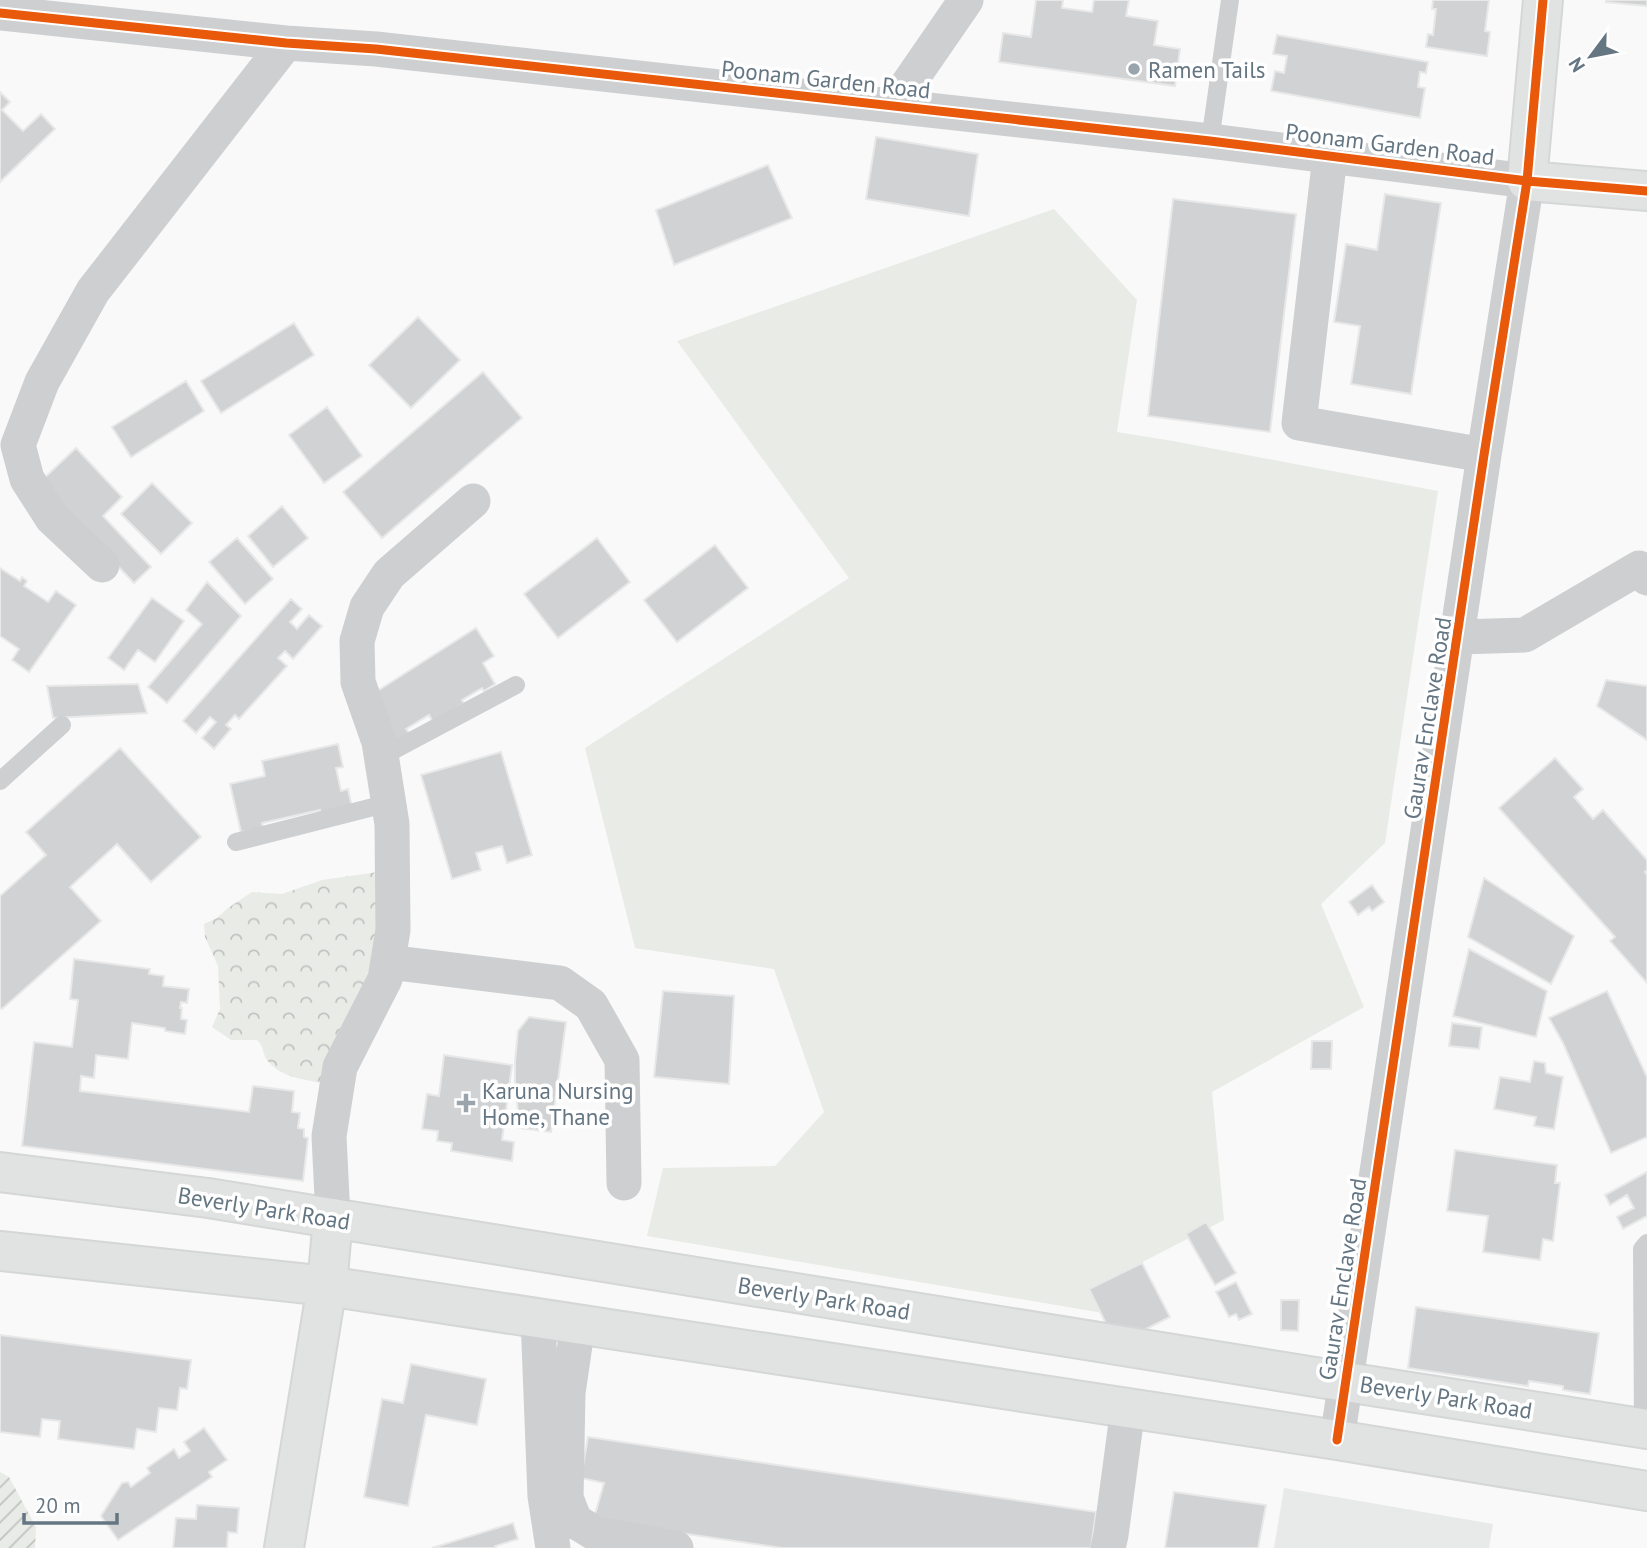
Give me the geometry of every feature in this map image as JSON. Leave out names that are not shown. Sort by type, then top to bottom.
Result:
[{"type":"main road","name":"Gaurav Enclave Road","points":[[1527,181],[1543,0]]},
{"type":"main road","name":"Poonam Garden Road","points":[[1527,181],[1647,191]]},
{"type":"main road","name":"Beverly Park Road","points":[[0,1172],[208,1198],[1645,1428]]},
{"type":"main road","points":[[285,1548],[327,1286],[333,1218]]},
{"type":"main road","points":[[0,1251],[327,1286],[1337,1440],[1647,1491]]},
{"type":"street","points":[[893,106],[966,0]]},
{"type":"street","name":"Poonam Garden Road","points":[[0,13],[286,43],[390,51],[893,106],[1210,141],[1527,181]]},
{"type":"street","points":[[102,565],[52,518],[27,479],[18,444],[42,382],[93,290],[286,43]]},
{"type":"street","points":[[1330,156],[1299,423],[1484,455]]},
{"type":"street","name":"Gaurav Enclave Road","points":[[1337,1440],[1527,181]]},
{"type":"street","points":[[333,1218],[329,1136],[340,1067],[385,979],[393,930],[393,824],[379,742],[358,682],[357,641],[367,607],[389,574],[473,501]]},
{"type":"street","points":[[1458,637],[1525,635],[1639,568],[1647,578]]},
{"type":"street","points":[[388,962],[560,983],[591,1005],[622,1060],[624,1184]]},
{"type":"street","points":[[538,1318],[545,1496],[553,1548]]},
{"type":"street","points":[[578,1324],[568,1393],[566,1497],[575,1521],[596,1534],[677,1548]]},
{"type":"street","points":[[1108,1548],[1128,1408]]},
{"type":"lane","points":[[1210,141],[1230,0]]},
{"type":"lane","points":[[381,757],[516,685]]},
{"type":"lane","points":[[0,781],[62,725]]},
{"type":"lane","points":[[236,842],[389,803]]},
{"type":"lane","points":[[1645,1428],[1642,1249],[1647,1243]]},
{"type":"shaded area","points":[[1284,1488],[1493,1524],[1489,1548],[1274,1548]]},
{"type":"green space","points":[[1054,209],[1137,300],[1117,432],[1438,491],[1385,843],[1321,904],[1364,1007],[1212,1092],[1224,1220],[1098,1285],[1103,1313],[647,1236],[663,1168],[775,1166],[824,1112],[774,969],[635,948],[585,748],[849,578],[677,341]]},
{"type":"green space","points":[[385,871],[379,964],[321,1083],[292,1076],[272,1066],[257,1040],[231,1040],[212,1027],[220,1009],[218,966],[205,937],[204,924],[217,918],[252,892],[282,894],[322,880]]},
{"type":"green space","points":[[0,1472],[9,1477],[36,1527],[35,1548],[0,1548]]},
{"type":"building","points":[[1036,0],[1063,0],[1062,8],[1092,12],[1094,0],[1129,0],[1126,16],[1158,21],[1154,45],[1180,49],[1175,86],[999,62],[1003,33],[1031,37]]},
{"type":"building","points":[[1433,0],[1489,0],[1485,31],[1490,32],[1487,56],[1426,47],[1428,34],[1433,35],[1436,9],[1432,9]]},
{"type":"building","points":[[1647,0],[1647,6],[1606,2]]},
{"type":"building","points":[[1277,35],[1428,62],[1426,73],[1420,72],[1418,87],[1425,88],[1420,118],[1271,91],[1275,71],[1284,73],[1287,56],[1273,54]]},
{"type":"building","points":[[0,92],[10,102],[2,110],[23,131],[41,114],[55,129],[0,182]]},
{"type":"building","points":[[876,137],[978,154],[969,216],[866,199]]},
{"type":"building","points":[[768,165],[792,218],[674,265],[656,210]]},
{"type":"building","points":[[1385,194],[1441,203],[1411,394],[1351,384],[1360,326],[1334,322],[1346,244],[1377,250]]},
{"type":"building","points":[[1173,199],[1296,214],[1270,432],[1148,416]]},
{"type":"building","points":[[418,317],[460,360],[411,408],[369,365]]},
{"type":"building","points":[[294,323],[314,355],[221,413],[201,381]]},
{"type":"building","points":[[483,372],[522,418],[382,538],[343,492]]},
{"type":"building","points":[[186,381],[204,411],[131,457],[112,427]]},
{"type":"building","points":[[327,407],[362,456],[324,483],[289,435]]},
{"type":"building","points":[[76,448],[122,497],[103,516],[151,567],[134,583],[39,483]]},
{"type":"building","points":[[152,483],[192,523],[161,554],[121,514]]},
{"type":"building","points":[[282,506],[308,538],[273,567],[248,536]]},
{"type":"building","points":[[237,538],[273,579],[245,604],[209,562]]},
{"type":"building","points":[[597,538],[630,582],[558,638],[524,594]]},
{"type":"building","points":[[715,545],[748,588],[677,642],[644,600]]},
{"type":"building","points":[[0,568],[20,581],[22,577],[27,581],[24,586],[48,602],[56,591],[76,605],[29,672],[12,660],[19,649],[0,636]]},
{"type":"building","points":[[207,582],[241,616],[167,703],[148,687],[202,624],[186,610]]},
{"type":"building","points":[[152,598],[184,621],[155,662],[138,650],[124,670],[108,658]]},
{"type":"building","points":[[291,599],[302,609],[290,622],[297,629],[309,615],[322,626],[293,659],[285,651],[278,658],[287,666],[239,719],[235,715],[226,725],[231,729],[214,749],[202,738],[216,722],[210,717],[196,733],[183,721]]},
{"type":"building","points":[[476,628],[494,656],[483,663],[495,684],[462,700],[464,703],[433,722],[429,715],[406,729],[410,734],[397,742],[368,697]]},
{"type":"building","points":[[1606,680],[1647,686],[1647,740],[1597,706]]},
{"type":"building","points":[[138,684],[147,713],[53,718],[47,686]]},
{"type":"building","points":[[338,744],[343,767],[336,768],[341,791],[348,789],[353,812],[322,818],[320,810],[262,823],[263,828],[241,832],[230,784],[265,776],[262,761]]},
{"type":"building","points":[[120,748],[201,837],[151,882],[117,844],[70,887],[101,921],[2,1009],[0,896],[46,855],[26,832]]},
{"type":"building","points":[[501,752],[532,855],[507,863],[502,846],[476,853],[481,870],[452,879],[421,775]]},
{"type":"building","points":[[1555,758],[1583,789],[1574,797],[1593,819],[1603,810],[1647,860],[1647,983],[1610,941],[1615,937],[1499,808]]},
{"type":"building","points":[[1484,878],[1574,936],[1551,984],[1468,937]]},
{"type":"building","points":[[1372,885],[1384,902],[1372,911],[1369,907],[1358,915],[1349,902]]},
{"type":"building","points":[[1469,949],[1547,991],[1536,1037],[1453,1016]]},
{"type":"building","points":[[74,959],[150,969],[149,974],[164,976],[163,986],[189,989],[187,1003],[181,1002],[180,1008],[181,1019],[187,1020],[185,1034],[132,1023],[128,1059],[96,1055],[94,1078],[81,1076],[80,1091],[249,1112],[253,1086],[294,1091],[292,1112],[300,1113],[298,1128],[304,1129],[304,1137],[308,1138],[303,1181],[22,1146],[34,1042],[72,1047],[78,1000],[70,999]]},
{"type":"building","points":[[663,991],[734,996],[729,1084],[654,1077]]},
{"type":"building","points":[[1607,991],[1647,1077],[1647,1137],[1611,1153],[1563,1043],[1549,1018]]},
{"type":"building","points":[[529,1017],[566,1022],[551,1132],[518,1128],[515,1062],[518,1031]]},
{"type":"building","points":[[1452,1023],[1482,1027],[1479,1049],[1449,1046]]},
{"type":"building","points":[[1312,1041],[1332,1041],[1331,1069],[1311,1069]]},
{"type":"building","points":[[444,1055],[512,1065],[502,1140],[514,1142],[512,1161],[451,1151],[452,1143],[437,1141],[438,1131],[422,1129],[427,1094],[439,1096]]},
{"type":"building","points":[[1534,1061],[1545,1063],[1546,1073],[1563,1077],[1554,1129],[1534,1126],[1536,1117],[1494,1109],[1500,1077],[1530,1082]]},
{"type":"building","points":[[1455,1150],[1557,1165],[1555,1183],[1560,1183],[1553,1241],[1543,1239],[1540,1260],[1483,1252],[1488,1216],[1447,1211]]},
{"type":"building","points":[[1647,1172],[1647,1216],[1623,1229],[1617,1217],[1634,1208],[1627,1195],[1610,1205],[1605,1195]]},
{"type":"building","points":[[1206,1222],[1236,1273],[1215,1285],[1186,1234]]},
{"type":"building","points":[[1142,1263],[1170,1317],[1116,1344],[1089,1289]]},
{"type":"building","points":[[1236,1282],[1252,1314],[1239,1320],[1236,1314],[1229,1317],[1216,1292]]},
{"type":"building","points":[[1281,1300],[1299,1300],[1298,1331],[1281,1330]]},
{"type":"building","points":[[1416,1307],[1599,1333],[1590,1394],[1563,1390],[1563,1386],[1529,1381],[1528,1386],[1408,1368]]},
{"type":"building","points":[[0,1335],[191,1360],[187,1389],[180,1388],[177,1410],[159,1408],[156,1432],[137,1429],[134,1449],[58,1439],[60,1421],[42,1419],[40,1437],[0,1432]]},
{"type":"building","points":[[411,1364],[486,1379],[477,1425],[426,1415],[408,1506],[364,1497],[382,1399],[403,1403]]},
{"type":"building","points":[[204,1428],[227,1460],[209,1472],[212,1477],[118,1540],[101,1516],[122,1483],[128,1482],[131,1487],[150,1473],[147,1468],[174,1449],[179,1458],[190,1451],[184,1442]]},
{"type":"building","points":[[588,1437],[1096,1512],[1091,1548],[782,1548],[591,1520],[604,1483],[581,1478]]},
{"type":"building","points":[[1174,1492],[1266,1505],[1258,1548],[1165,1548]]},
{"type":"building","points":[[197,1505],[239,1508],[237,1533],[228,1532],[227,1548],[173,1548],[176,1518],[196,1519]]},
{"type":"building","points":[[513,1523],[518,1539],[495,1546],[496,1548],[432,1548]]},
{"type":"cycle path","points":[[1337,1440],[1527,181],[1543,0]]},
{"type":"cycle path","points":[[0,13],[286,43],[376,49],[1210,141],[1527,181],[1647,191]]},
{"type":"place","name":"Ramen Tails","points":[[1134,69]]},
{"type":"place","name":"Karuna Nursing Home, Thane","points":[[466,1103]]}]
